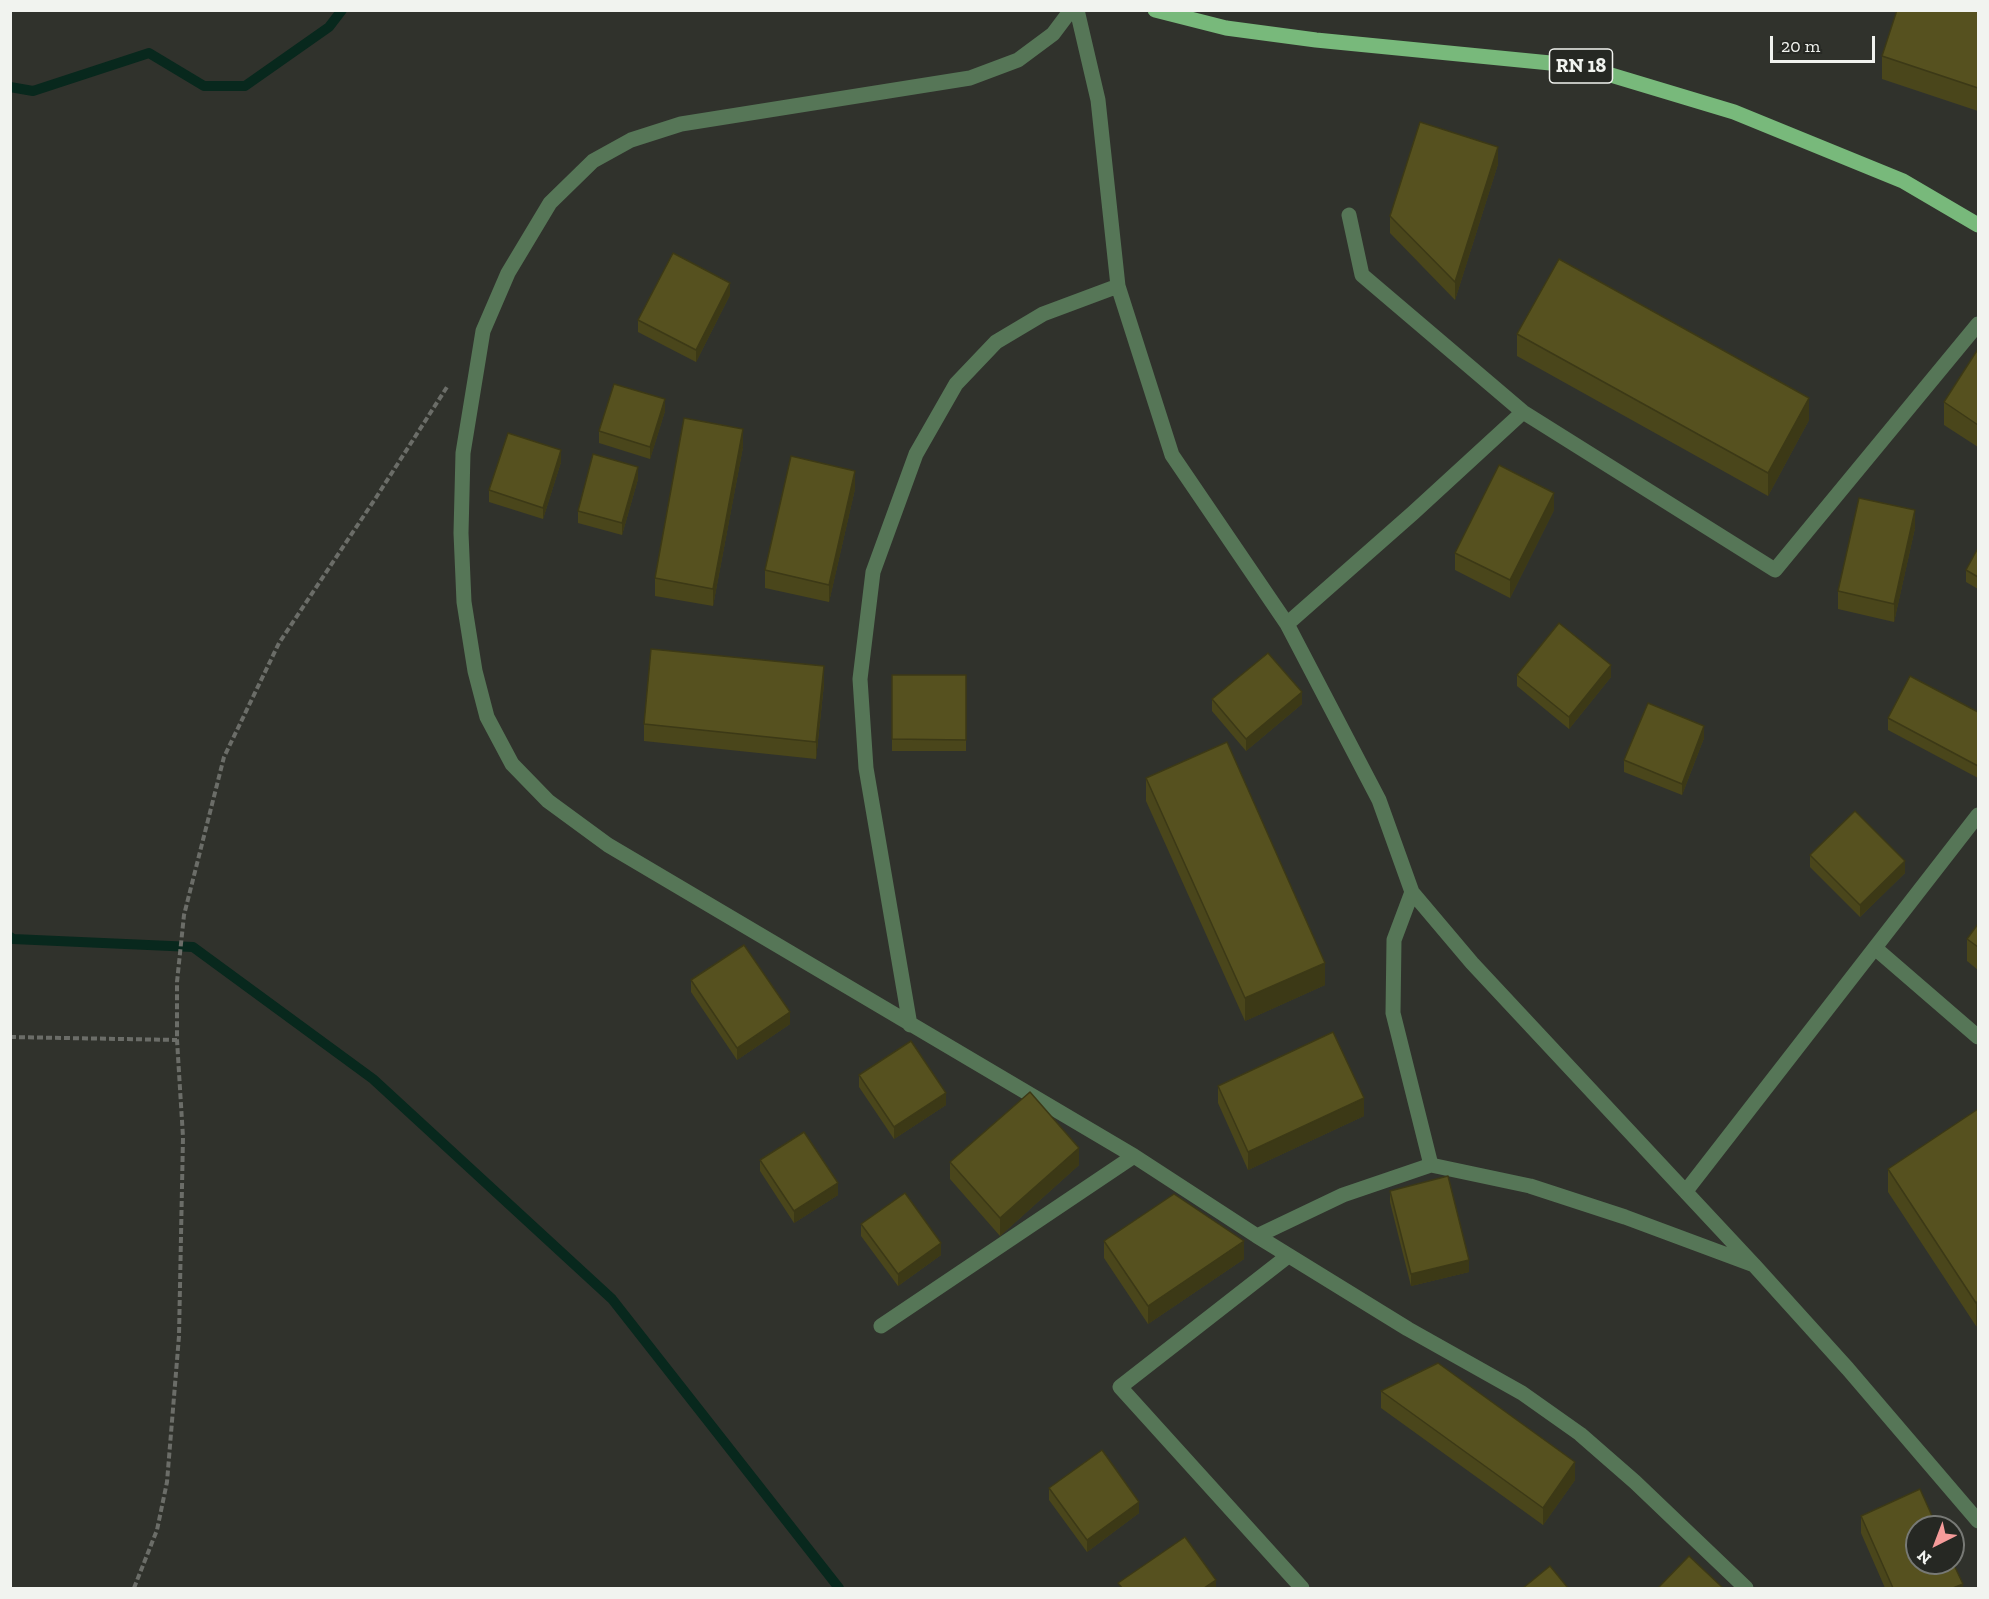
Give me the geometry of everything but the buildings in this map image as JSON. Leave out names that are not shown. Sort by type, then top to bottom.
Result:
[{"type":"main road","name":"RN 18","points":[[1155,10],[1226,28],[1316,40],[1581,66],[1734,112],[1903,181],[1978,225]]},
{"type":"street","points":[[1071,10],[1053,34],[1018,60],[970,78],[681,124],[631,140],[592,161],[550,203],[508,273],[483,331],[463,453],[461,533],[464,602],[475,671],[486,717],[512,764],[548,801],[608,845],[1134,1156],[1288,1256],[1407,1329],[1522,1393],[1580,1434],[1635,1482],[1746,1588]]},
{"type":"street","points":[[1077,10],[1098,100],[1118,286],[1172,455],[1287,624],[1379,800],[1412,892],[1472,963],[1686,1191],[1848,1369],[1978,1521]]},
{"type":"street","points":[[1349,215],[1362,275],[1522,412],[1775,570],[1978,324]]},
{"type":"street","points":[[910,1025],[866,768],[860,679],[873,572],[916,454],[956,384],[996,342],[1024,325],[1043,314],[1118,286]]},
{"type":"street","points":[[1287,624],[1413,513],[1522,412]]},
{"type":"street","points":[[1686,1191],[1978,816]]},
{"type":"street","points":[[1412,892],[1394,940],[1393,1013],[1431,1165]]},
{"type":"street","points":[[1875,948],[1978,1037]]},
{"type":"street","points":[[881,1326],[1134,1156]]},
{"type":"street","points":[[1257,1236],[1343,1195],[1431,1165],[1530,1186],[1625,1217],[1754,1265]]},
{"type":"street","points":[[1288,1256],[1120,1387],[1302,1588]]},
{"type":"path","points":[[135,1588],[157,1530],[167,1482],[179,1336],[183,1137],[177,1040],[177,982],[184,915],[224,757],[279,643],[452,380]]},
{"type":"path","points":[[10,1037],[177,1040]]},
{"type":"waterway","points":[[10,87],[33,91],[149,53],[204,86],[245,86],[329,27],[342,10]]},
{"type":"waterway","points":[[10,937],[13,939],[193,947],[373,1079],[612,1299],[839,1588]]}]
